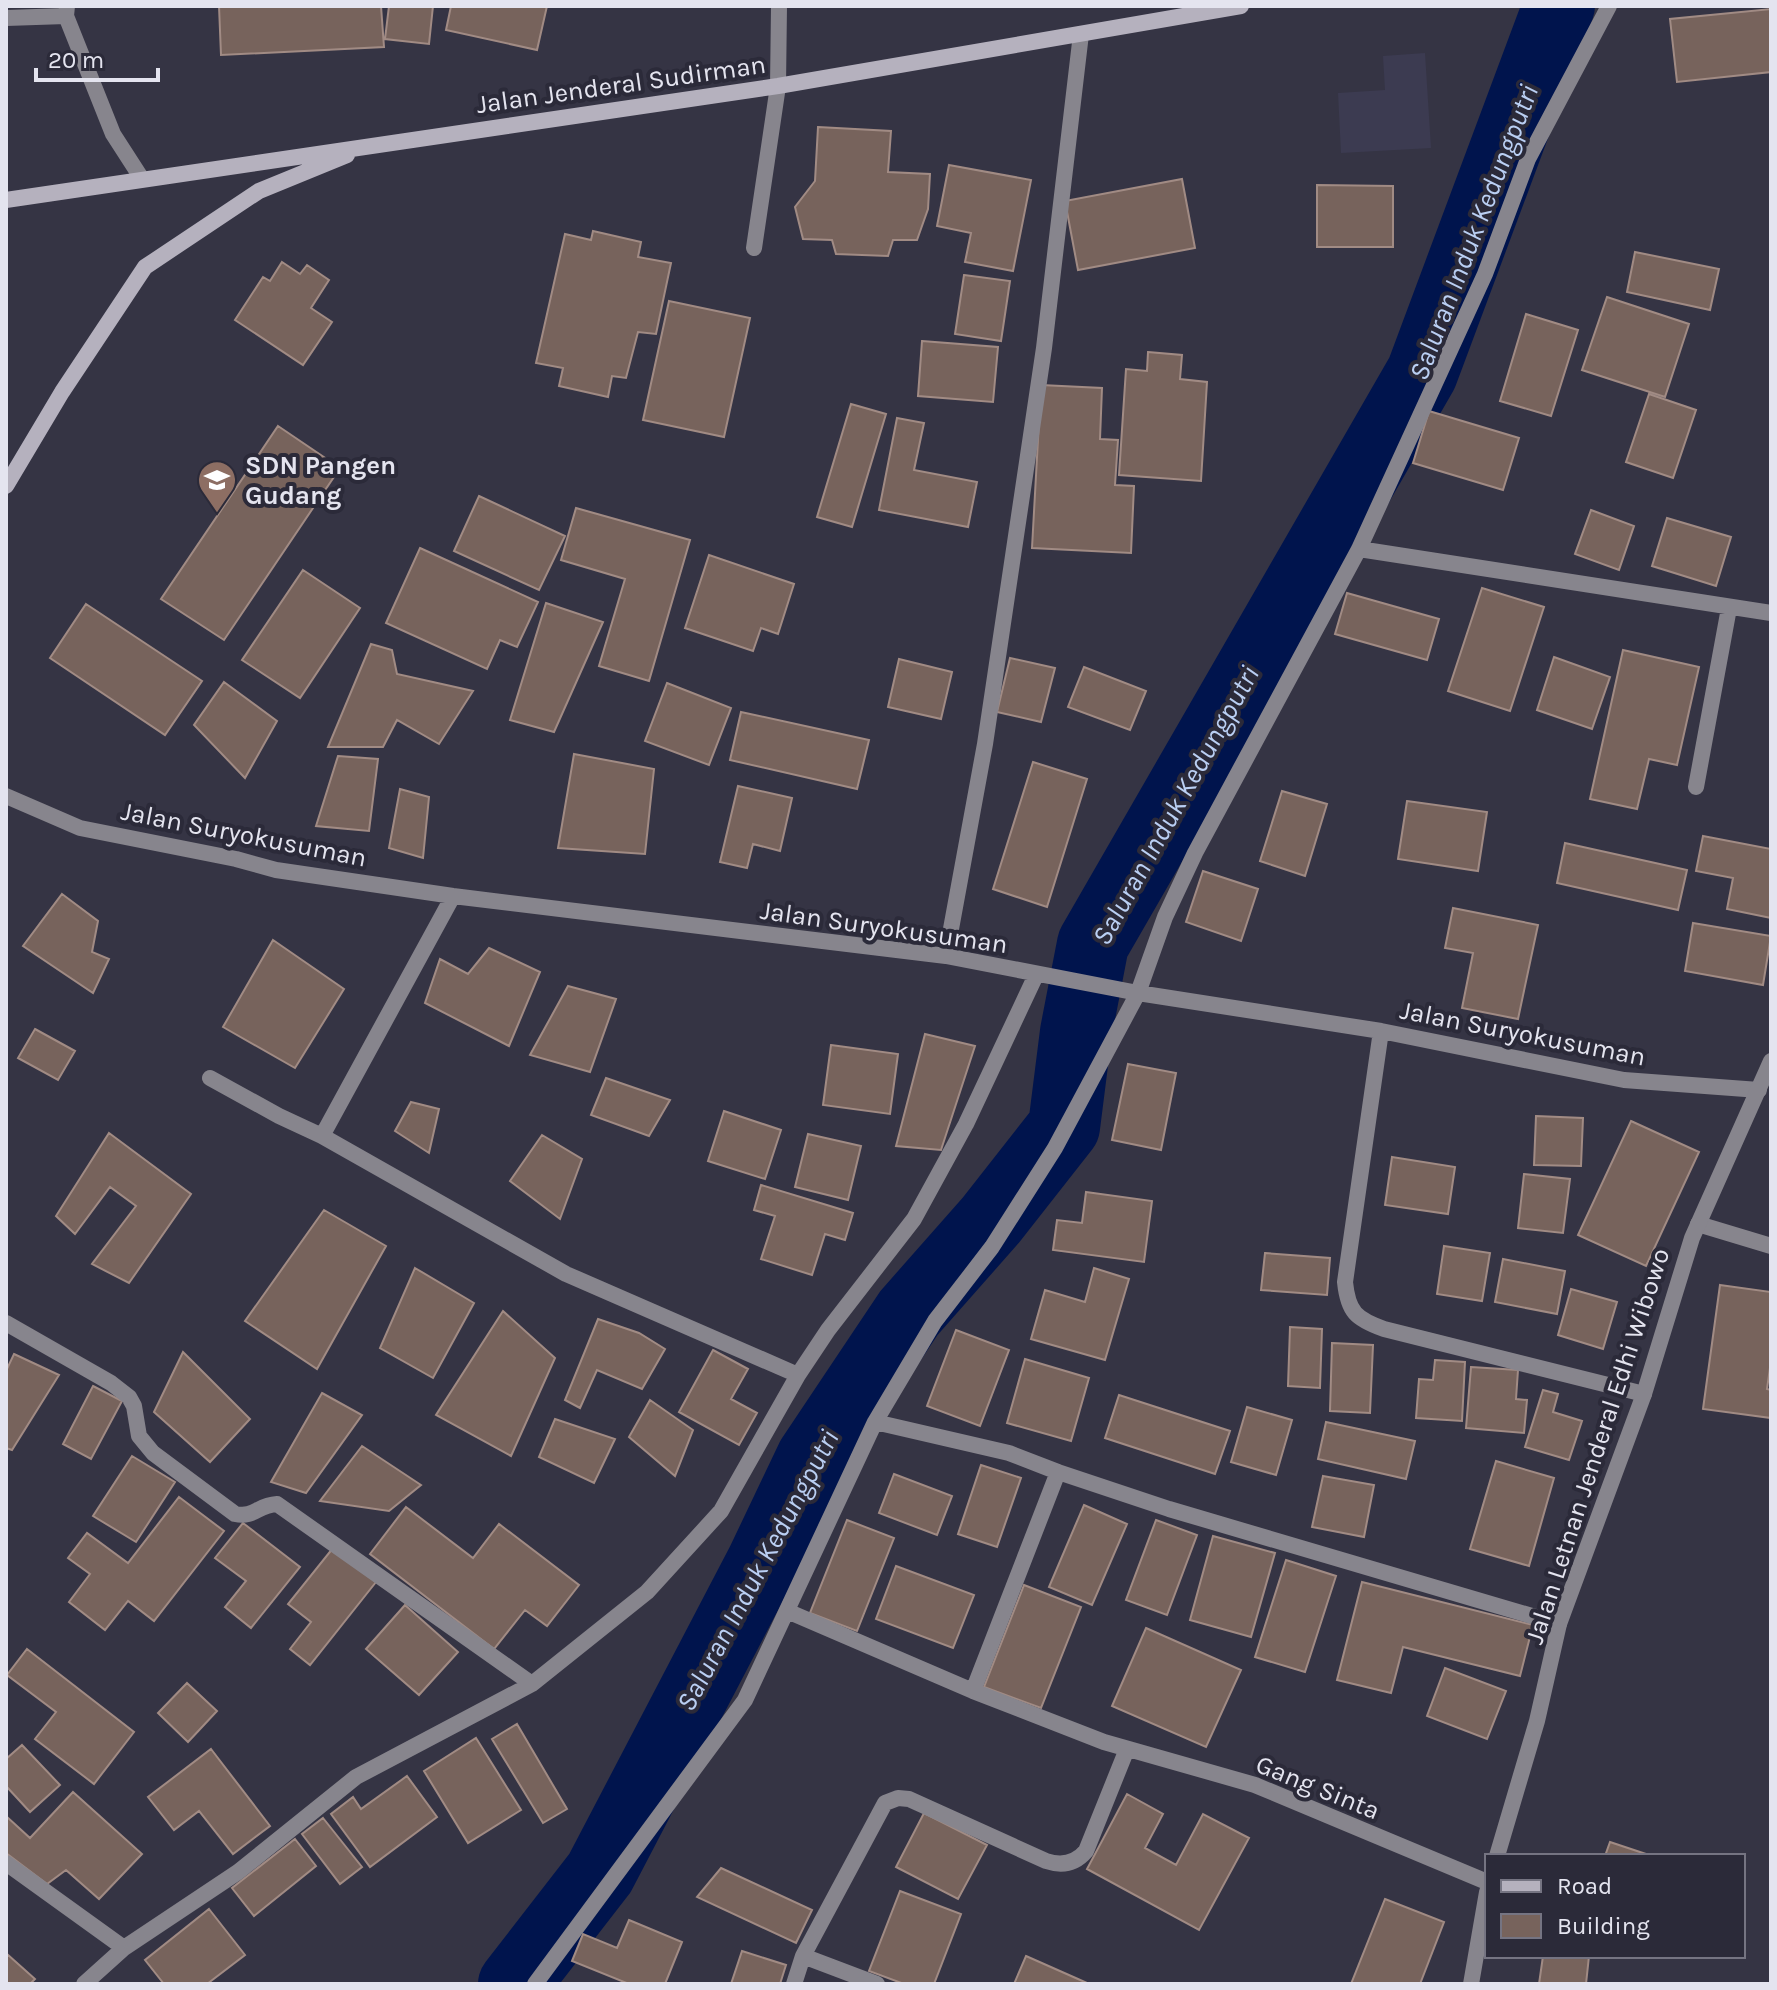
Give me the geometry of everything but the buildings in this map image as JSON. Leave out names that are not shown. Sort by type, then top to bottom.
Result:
[{"type":"main road","name":"Jalan Jenderal Sudirman","points":[[6,200],[778,86],[1241,6]]},
{"type":"main road","points":[[6,486],[62,392],[145,267],[259,191],[371,145]]},
{"type":"street","points":[[754,248],[778,86],[779,6]]},
{"type":"street","points":[[535,1984],[745,1700],[875,1422],[935,1321],[992,1247],[1055,1148],[1138,993],[1165,917],[1195,853],[1359,549],[1485,274],[1528,159],[1609,6]]},
{"type":"street","points":[[6,18],[67,11],[113,134],[142,179]]},
{"type":"street","points":[[946,956],[985,744],[1041,363],[1081,34]]},
{"type":"street","points":[[1359,549],[1771,613]]},
{"type":"street","points":[[1696,787],[1729,608]]},
{"type":"street","name":"Jalan Suryokusuman","points":[[6,796],[80,828],[276,870],[453,896],[946,956],[1138,993],[1381,1031],[1624,1080],[1759,1090]]},
{"type":"street","points":[[322,1136],[453,896]]},
{"type":"street","points":[[84,1984],[124,1948],[238,1872],[356,1777],[532,1684],[647,1592],[721,1511],[798,1375],[828,1330],[914,1219],[966,1124],[1036,975]]},
{"type":"street","points":[[1381,1031],[1345,1282],[1347,1303],[1366,1323],[1384,1329],[1644,1394]]},
{"type":"street","name":"Jalan Letnan Jenderal Edhi Wibowo","points":[[1498,1854],[1537,1721],[1559,1624],[1644,1394],[1698,1224],[1771,1061]]},
{"type":"street","points":[[210,1078],[322,1136],[566,1274],[798,1375]]},
{"type":"street","points":[[1698,1224],[1771,1246]]},
{"type":"street","points":[[7,1326],[111,1383],[129,1397],[134,1406],[139,1436],[153,1453],[235,1514],[244,1516],[264,1505],[277,1504],[532,1684]]},
{"type":"street","points":[[875,1422],[1009,1453],[1169,1509],[1559,1624]]},
{"type":"street","points":[[973,1691],[1058,1472]]},
{"type":"street","name":"Gang Sinta","points":[[787,1611],[973,1691],[1127,1749],[1255,1785],[1485,1881]]},
{"type":"street","points":[[794,1984],[803,1956],[885,1803],[898,1798],[909,1799],[1046,1861],[1067,1864],[1086,1851],[1127,1749]]},
{"type":"street","points":[[6,1863],[124,1948]]},
{"type":"street","points":[[1471,1984],[1485,1904]]},
{"type":"street","points":[[803,1956],[877,1984]]},
{"type":"shaded area","points":[[1425,53],[1431,148],[1341,153],[1338,93],[1385,90],[1383,56]]},
{"type":"waterway","name":"Saluran Induk Kedungputri","points":[[514,1984],[600,1873],[762,1563],[812,1458],[909,1313],[991,1220],[1064,1127],[1076,1032],[1093,944],[1422,373],[1559,6]]},
{"type":"place","name":"SDN Pangen Gudang","points":[[217,514]]}]
